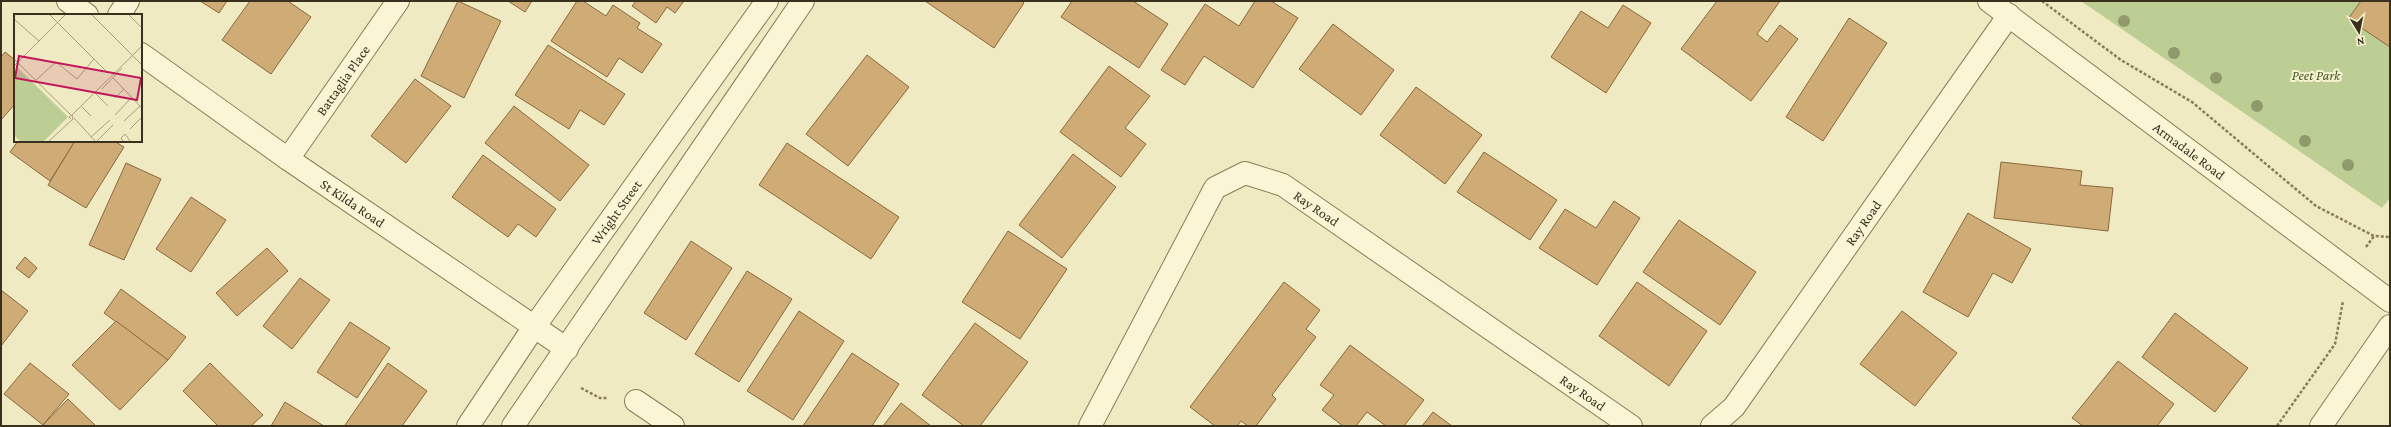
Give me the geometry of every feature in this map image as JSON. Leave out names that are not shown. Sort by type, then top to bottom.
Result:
[{"type":"street","points":[[68,1],[86,14]]},
{"type":"street","points":[[120,14],[128,1]]},
{"type":"street","name":"Battaglia Place","points":[[288,159],[398,1]]},
{"type":"street","name":"Wright Street","points":[[468,426],[534,327],[767,1]]},
{"type":"street","points":[[513,426],[567,349],[803,1]]},
{"type":"street","name":"Armadale Road","points":[[1989,1],[2390,301]]},
{"type":"street","name":"Ray Road","points":[[1712,426],[1734,407],[2009,15]]},
{"type":"street","name":"St Kilda Road","points":[[142,55],[288,159],[567,349]]},
{"type":"street","name":"Ray Road","points":[[1090,426],[1215,188],[1245,173],[1283,185],[1631,426]]},
{"type":"street","points":[[2321,426],[2390,326]]},
{"type":"street","points":[[636,401],[673,426]]},
{"type":"path","points":[[2042,1],[2121,60],[2192,102],[2316,206],[2374,236],[2390,237]]},
{"type":"path","points":[[2278,426],[2335,344],[2348,270]]},
{"type":"green space","name":"Peet Park","points":[[2081,1],[2390,1],[2390,198],[2382,208]]},
{"type":"building","points":[[200,1],[227,1],[219,13]]},
{"type":"building","points":[[250,1],[288,1],[311,17],[271,74],[222,40]]},
{"type":"building","points":[[458,1],[501,21],[464,98],[421,76]]},
{"type":"building","points":[[508,1],[532,1],[525,12]]},
{"type":"building","points":[[577,1],[583,1],[606,16],[613,5],[640,23],[637,28],[662,44],[642,73],[619,58],[607,77],[551,41]]},
{"type":"building","points":[[636,1],[684,1],[675,13],[667,7],[656,23],[632,6]]},
{"type":"building","points":[[925,1],[1022,1],[1024,3],[994,48]]},
{"type":"building","points":[[1072,1],[1133,1],[1168,24],[1139,68],[1061,17]]},
{"type":"building","points":[[1255,1],[1271,1],[1298,18],[1253,88],[1204,56],[1185,85],[1161,70],[1205,4],[1239,26]]},
{"type":"building","points":[[1717,1],[1780,1],[1757,34],[1767,42],[1780,25],[1798,39],[1751,101],[1681,49]]},
{"type":"building","points":[[2361,1],[2390,1],[2390,47],[2348,19]]},
{"type":"building","points":[[1623,5],[1651,23],[1606,93],[1551,57],[1581,11],[1608,28]]},
{"type":"building","points":[[1849,18],[1887,43],[1823,141],[1786,117]]},
{"type":"building","points":[[1333,24],[1394,70],[1361,115],[1299,69]]},
{"type":"building","points":[[548,45],[625,94],[604,125],[580,110],[569,129],[515,95]]},
{"type":"building","points":[[5,52],[14,59],[14,105],[1,120],[1,57]]},
{"type":"building","points":[[867,55],[909,87],[848,166],[806,134]]},
{"type":"building","points":[[1109,66],[1150,96],[1125,128],[1146,144],[1121,177],[1060,132]]},
{"type":"building","points":[[415,79],[451,106],[406,163],[371,136]]},
{"type":"building","points":[[1416,87],[1482,135],[1445,184],[1380,135]]},
{"type":"building","points":[[514,106],[589,165],[560,201],[485,143]]},
{"type":"building","points":[[17,142],[74,142],[50,181],[10,152]]},
{"type":"building","points":[[74,142],[116,142],[124,147],[86,208],[48,185]]},
{"type":"building","points":[[787,143],[899,217],[871,259],[759,185]]},
{"type":"building","points":[[1484,152],[1557,200],[1530,240],[1457,192]]},
{"type":"building","points":[[1073,154],[1116,187],[1062,258],[1019,225]]},
{"type":"building","points":[[483,155],[556,209],[536,237],[518,224],[508,237],[452,197]]},
{"type":"building","points":[[2001,162],[2082,171],[2080,185],[2113,188],[2108,231],[1994,218]]},
{"type":"building","points":[[126,163],[161,179],[124,260],[89,245]]},
{"type":"building","points":[[191,197],[226,220],[191,272],[156,249]]},
{"type":"building","points":[[1614,201],[1640,218],[1597,285],[1539,248],[1565,209],[1596,228]]},
{"type":"building","points":[[1968,213],[2031,249],[2012,283],[1993,273],[1968,317],[1923,292]]},
{"type":"building","points":[[1679,220],[1756,272],[1720,325],[1643,272]]},
{"type":"building","points":[[1008,231],[1067,269],[1020,339],[962,302]]},
{"type":"building","points":[[691,241],[732,268],[686,340],[644,313]]},
{"type":"building","points":[[267,248],[288,271],[237,316],[216,293]]},
{"type":"building","points":[[25,257],[37,268],[29,278],[16,268]]},
{"type":"building","points":[[747,271],[792,299],[739,382],[695,354]]},
{"type":"building","points":[[300,278],[330,300],[292,349],[263,326]]},
{"type":"building","points":[[1284,282],[1320,310],[1306,329],[1316,337],[1272,395],[1276,399],[1256,426],[1248,426],[1241,421],[1237,426],[1215,426],[1190,407]]},
{"type":"building","points":[[1637,282],[1707,331],[1669,386],[1599,336]]},
{"type":"building","points":[[121,289],[186,337],[168,360],[104,313]]},
{"type":"building","points":[[1,290],[28,311],[1,346]]},
{"type":"building","points":[[799,311],[844,341],[793,420],[747,391]]},
{"type":"building","points":[[1902,311],[1957,353],[1915,406],[1860,364]]},
{"type":"building","points":[[2175,313],[2248,368],[2215,412],[2142,357]]},
{"type":"building","points":[[116,321],[168,360],[120,410],[72,365]]},
{"type":"building","points":[[350,322],[390,348],[357,398],[317,372]]},
{"type":"building","points":[[975,323],[1028,362],[980,426],[964,426],[922,395]]},
{"type":"building","points":[[1350,345],[1424,400],[1404,426],[1386,426],[1367,412],[1356,426],[1343,426],[1322,410],[1334,395],[1320,385]]},
{"type":"building","points":[[852,353],[899,384],[872,426],[803,426]]},
{"type":"building","points":[[2118,361],[2174,404],[2157,426],[2083,426],[2072,418]]},
{"type":"building","points":[[30,363],[69,394],[43,425],[4,394]]},
{"type":"building","points":[[210,363],[263,415],[251,426],[218,426],[183,391]]},
{"type":"building","points":[[388,363],[427,391],[402,426],[346,426],[345,425]]},
{"type":"building","points":[[68,399],[96,426],[42,426]]},
{"type":"building","points":[[285,402],[324,426],[271,426]]},
{"type":"building","points":[[901,403],[931,426],[883,426]]},
{"type":"building","points":[[1433,412],[1452,426],[1422,426]]}]
